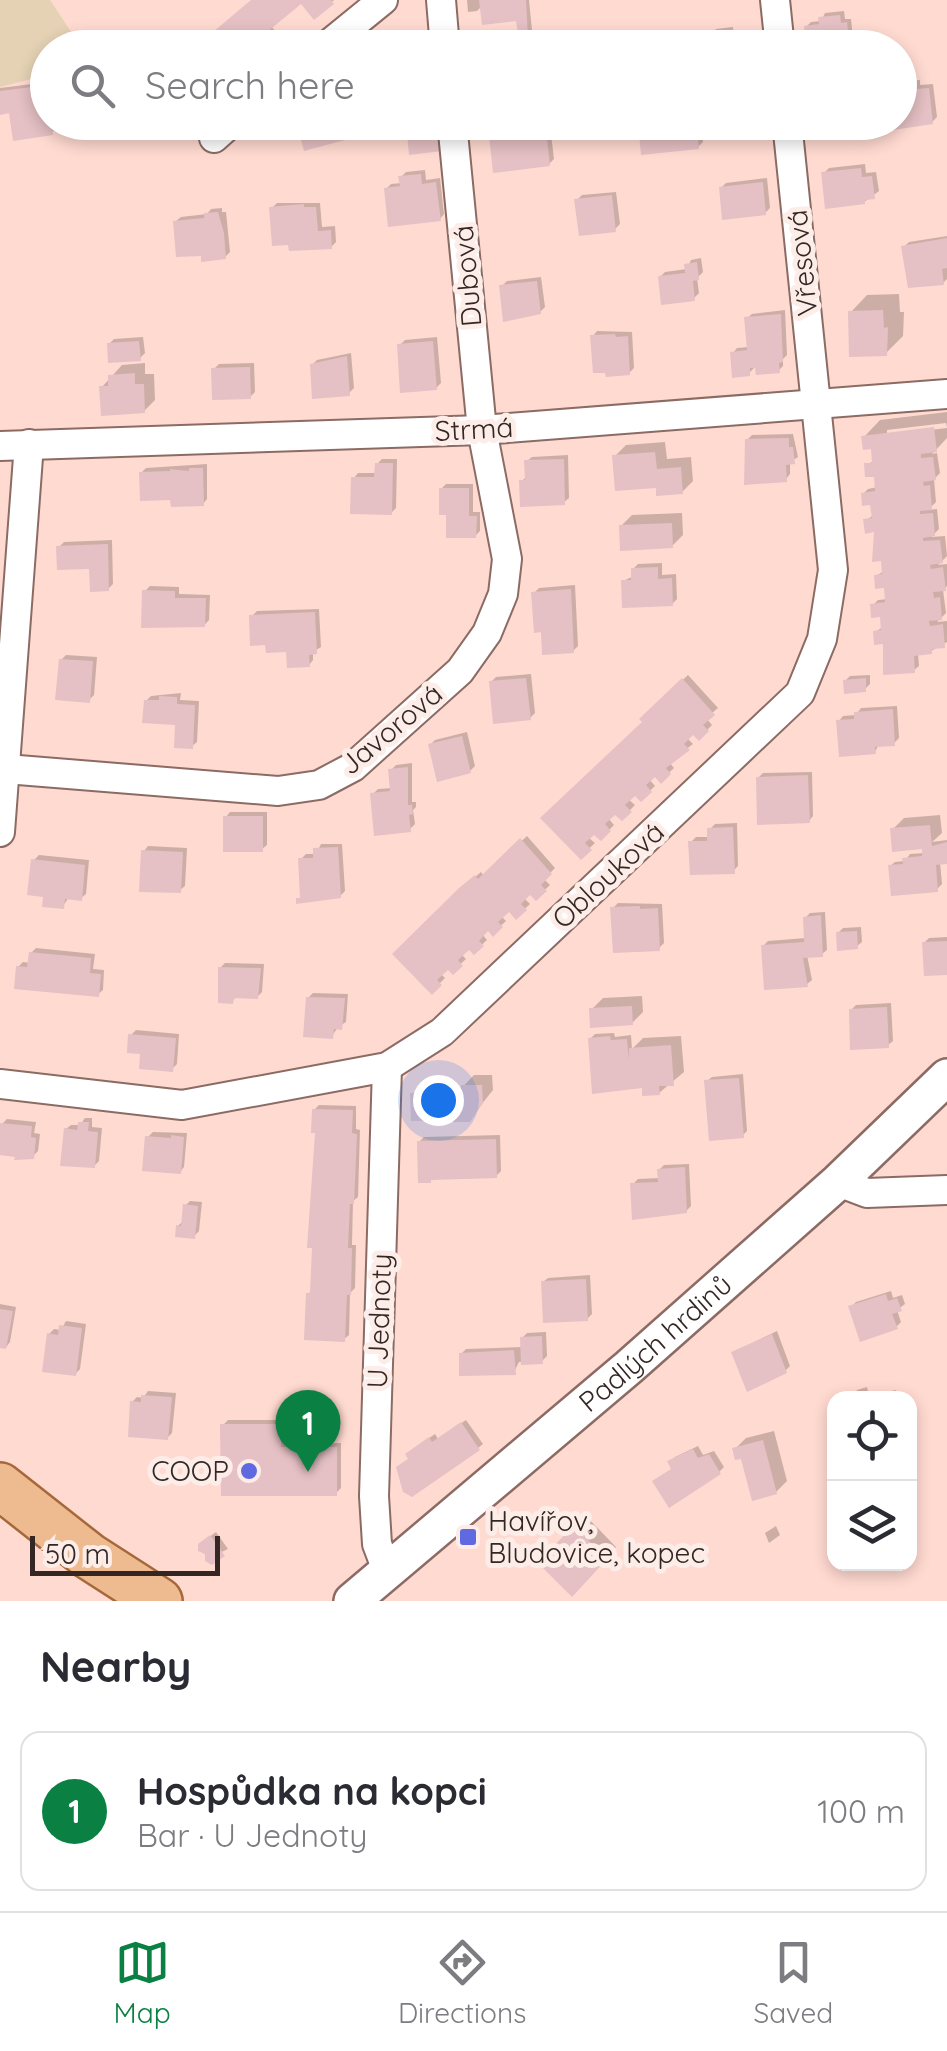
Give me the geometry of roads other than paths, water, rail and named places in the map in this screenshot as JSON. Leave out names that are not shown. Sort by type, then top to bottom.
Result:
[{"type":"main road","points":[[0,1486],[89,1556],[159,1601]]},
{"type":"street","points":[[346,30],[383,0]]},
{"type":"street","points":[[441,0],[444,30]]},
{"type":"street","points":[[775,0],[778,30]]},
{"type":"street","name":"Dubová","points":[[454,140],[482,430]]},
{"type":"street","name":"Vřesová","points":[[789,140],[816,403]]},
{"type":"street","name":"Strmá","points":[[0,446],[482,430],[947,394]]},
{"type":"street","name":"Oblouková","points":[[0,1084],[182,1105],[387,1067],[442,1032],[800,693],[822,640],[833,570],[816,403]]},
{"type":"street","name":"Javorová","points":[[6,768],[278,791],[319,785],[353,767],[460,671],[487,633],[504,594],[507,559],[482,430]]},
{"type":"street","points":[[0,832],[29,444]]},
{"type":"street","name":"U Jednoty","points":[[387,1067],[374,1496],[376,1544],[388,1573]]},
{"type":"street","name":"Padlých hrdinů","points":[[352,1601],[838,1182],[947,1077]]},
{"type":"street","points":[[838,1182],[867,1192],[947,1190]]},
{"type":"place","name":"COOP","points":[[249,1471]]},
{"type":"place","name":"Hospůdka na kopci","points":[[308,1472]]},
{"type":"place","name":"Havířov, Bludovice, kopec","points":[[468,1537]]}]
